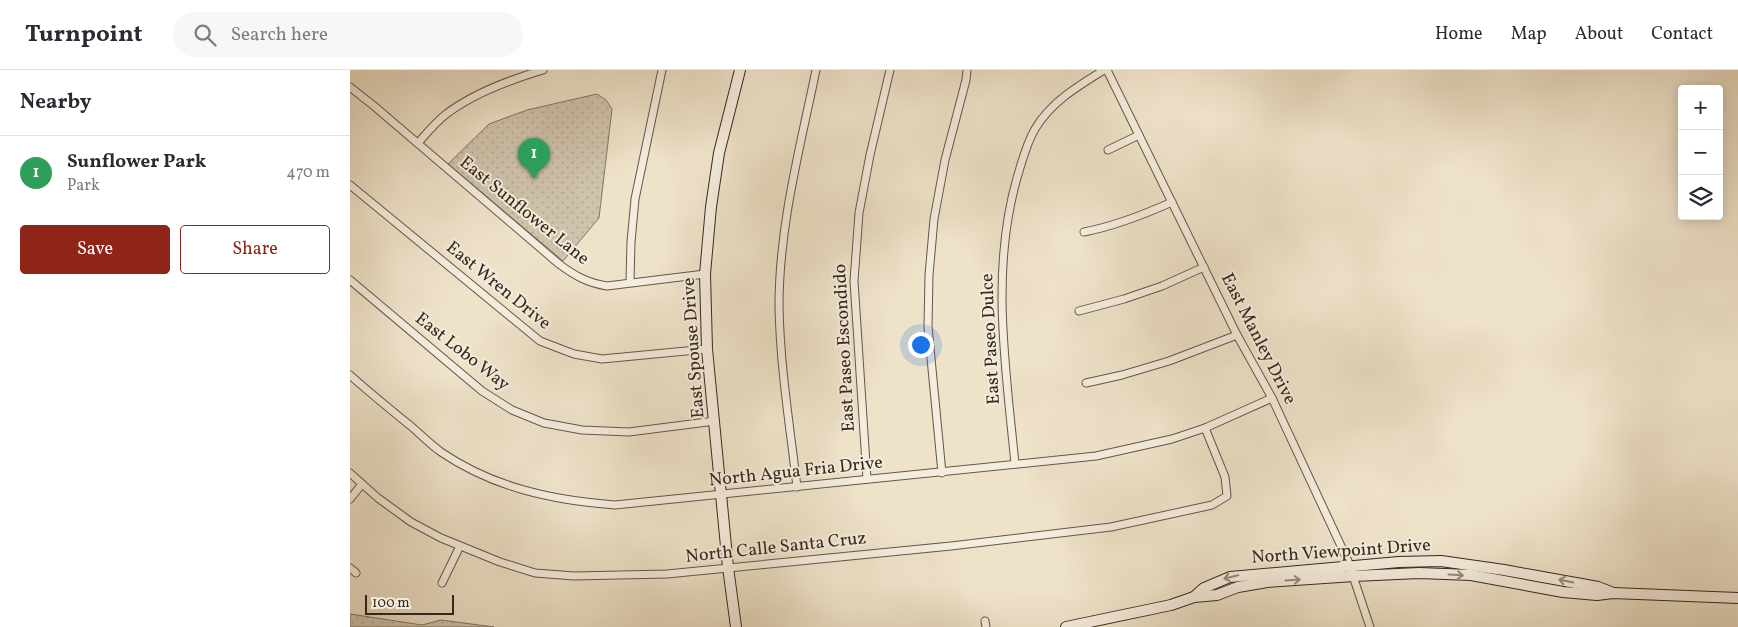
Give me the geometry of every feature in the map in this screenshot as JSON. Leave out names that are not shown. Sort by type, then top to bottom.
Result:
[{"type":"main road","name":"East Spouse Drive","points":[[736,627],[728,568],[707,349],[705,274],[711,206],[719,153],[740,70]]},
{"type":"main road","name":"North Viewpoint Drive","points":[[1194,597],[1204,588],[1230,577],[1399,562],[1441,561],[1504,570],[1598,587],[1613,592]]},
{"type":"main road","name":"North Viewpoint Drive","points":[[1066,627],[1172,605],[1194,597],[1267,582],[1419,573],[1471,575],[1563,592],[1597,595],[1613,592],[1738,598]]},
{"type":"street","points":[[418,143],[444,116],[472,97],[522,76],[543,70]]},
{"type":"street","points":[[630,282],[635,199],[662,70]]},
{"type":"street","points":[[797,487],[781,350],[780,296],[782,251],[787,207],[816,70]]},
{"type":"street","name":"East Paseo Escondido","points":[[867,479],[854,281],[859,213],[870,155],[890,70]]},
{"type":"street","points":[[942,473],[928,327],[929,275],[934,219],[945,160],[967,70]]},
{"type":"street","name":"East Manley Drive","points":[[1105,70],[1237,334],[1272,398],[1350,566],[1370,627]]},
{"type":"street","name":"East Paseo Dulce","points":[[1015,464],[1002,332],[1002,280],[1005,230],[1013,190],[1023,157],[1035,128],[1055,104],[1078,86],[1105,70]]},
{"type":"street","name":"East Sunflower Lane","points":[[350,87],[575,276],[593,284],[607,286],[705,274]]},
{"type":"street","points":[[1108,150],[1139,135]]},
{"type":"street","name":"East Wren Drive","points":[[350,186],[540,341],[574,354],[602,359],[707,349]]},
{"type":"street","points":[[1084,232],[1109,227],[1172,202]]},
{"type":"street","points":[[1079,311],[1162,286],[1204,267]]},
{"type":"street","name":"East Lobo Way","points":[[350,280],[482,391],[512,410],[544,423],[582,430],[629,432],[715,421]]},
{"type":"street","points":[[1086,383],[1169,361],[1237,334]]},
{"type":"street","name":"North Agua Fria Drive","points":[[350,375],[441,452],[497,481],[537,495],[576,502],[615,505],[1096,456],[1164,441],[1206,428],[1272,398]]},
{"type":"street","name":"North Calle Santa Cruz","points":[[350,473],[411,522],[460,546],[500,562],[535,573],[564,576],[667,574],[951,546],[1111,527],[1212,505],[1227,496],[1225,477],[1206,428]]},
{"type":"street","points":[[350,499],[362,484]]},
{"type":"street","points":[[442,582],[460,546]]},
{"type":"street","points":[[350,568],[356,573]]},
{"type":"shaded area","points":[[597,94],[606,100],[612,109],[599,218],[563,261],[448,164],[489,124],[527,110]]},
{"type":"shaded area","points":[[350,614],[422,625],[441,620],[494,627],[350,627]]},
{"type":"place","name":"Sunflower Park","points":[[534,179]]}]
